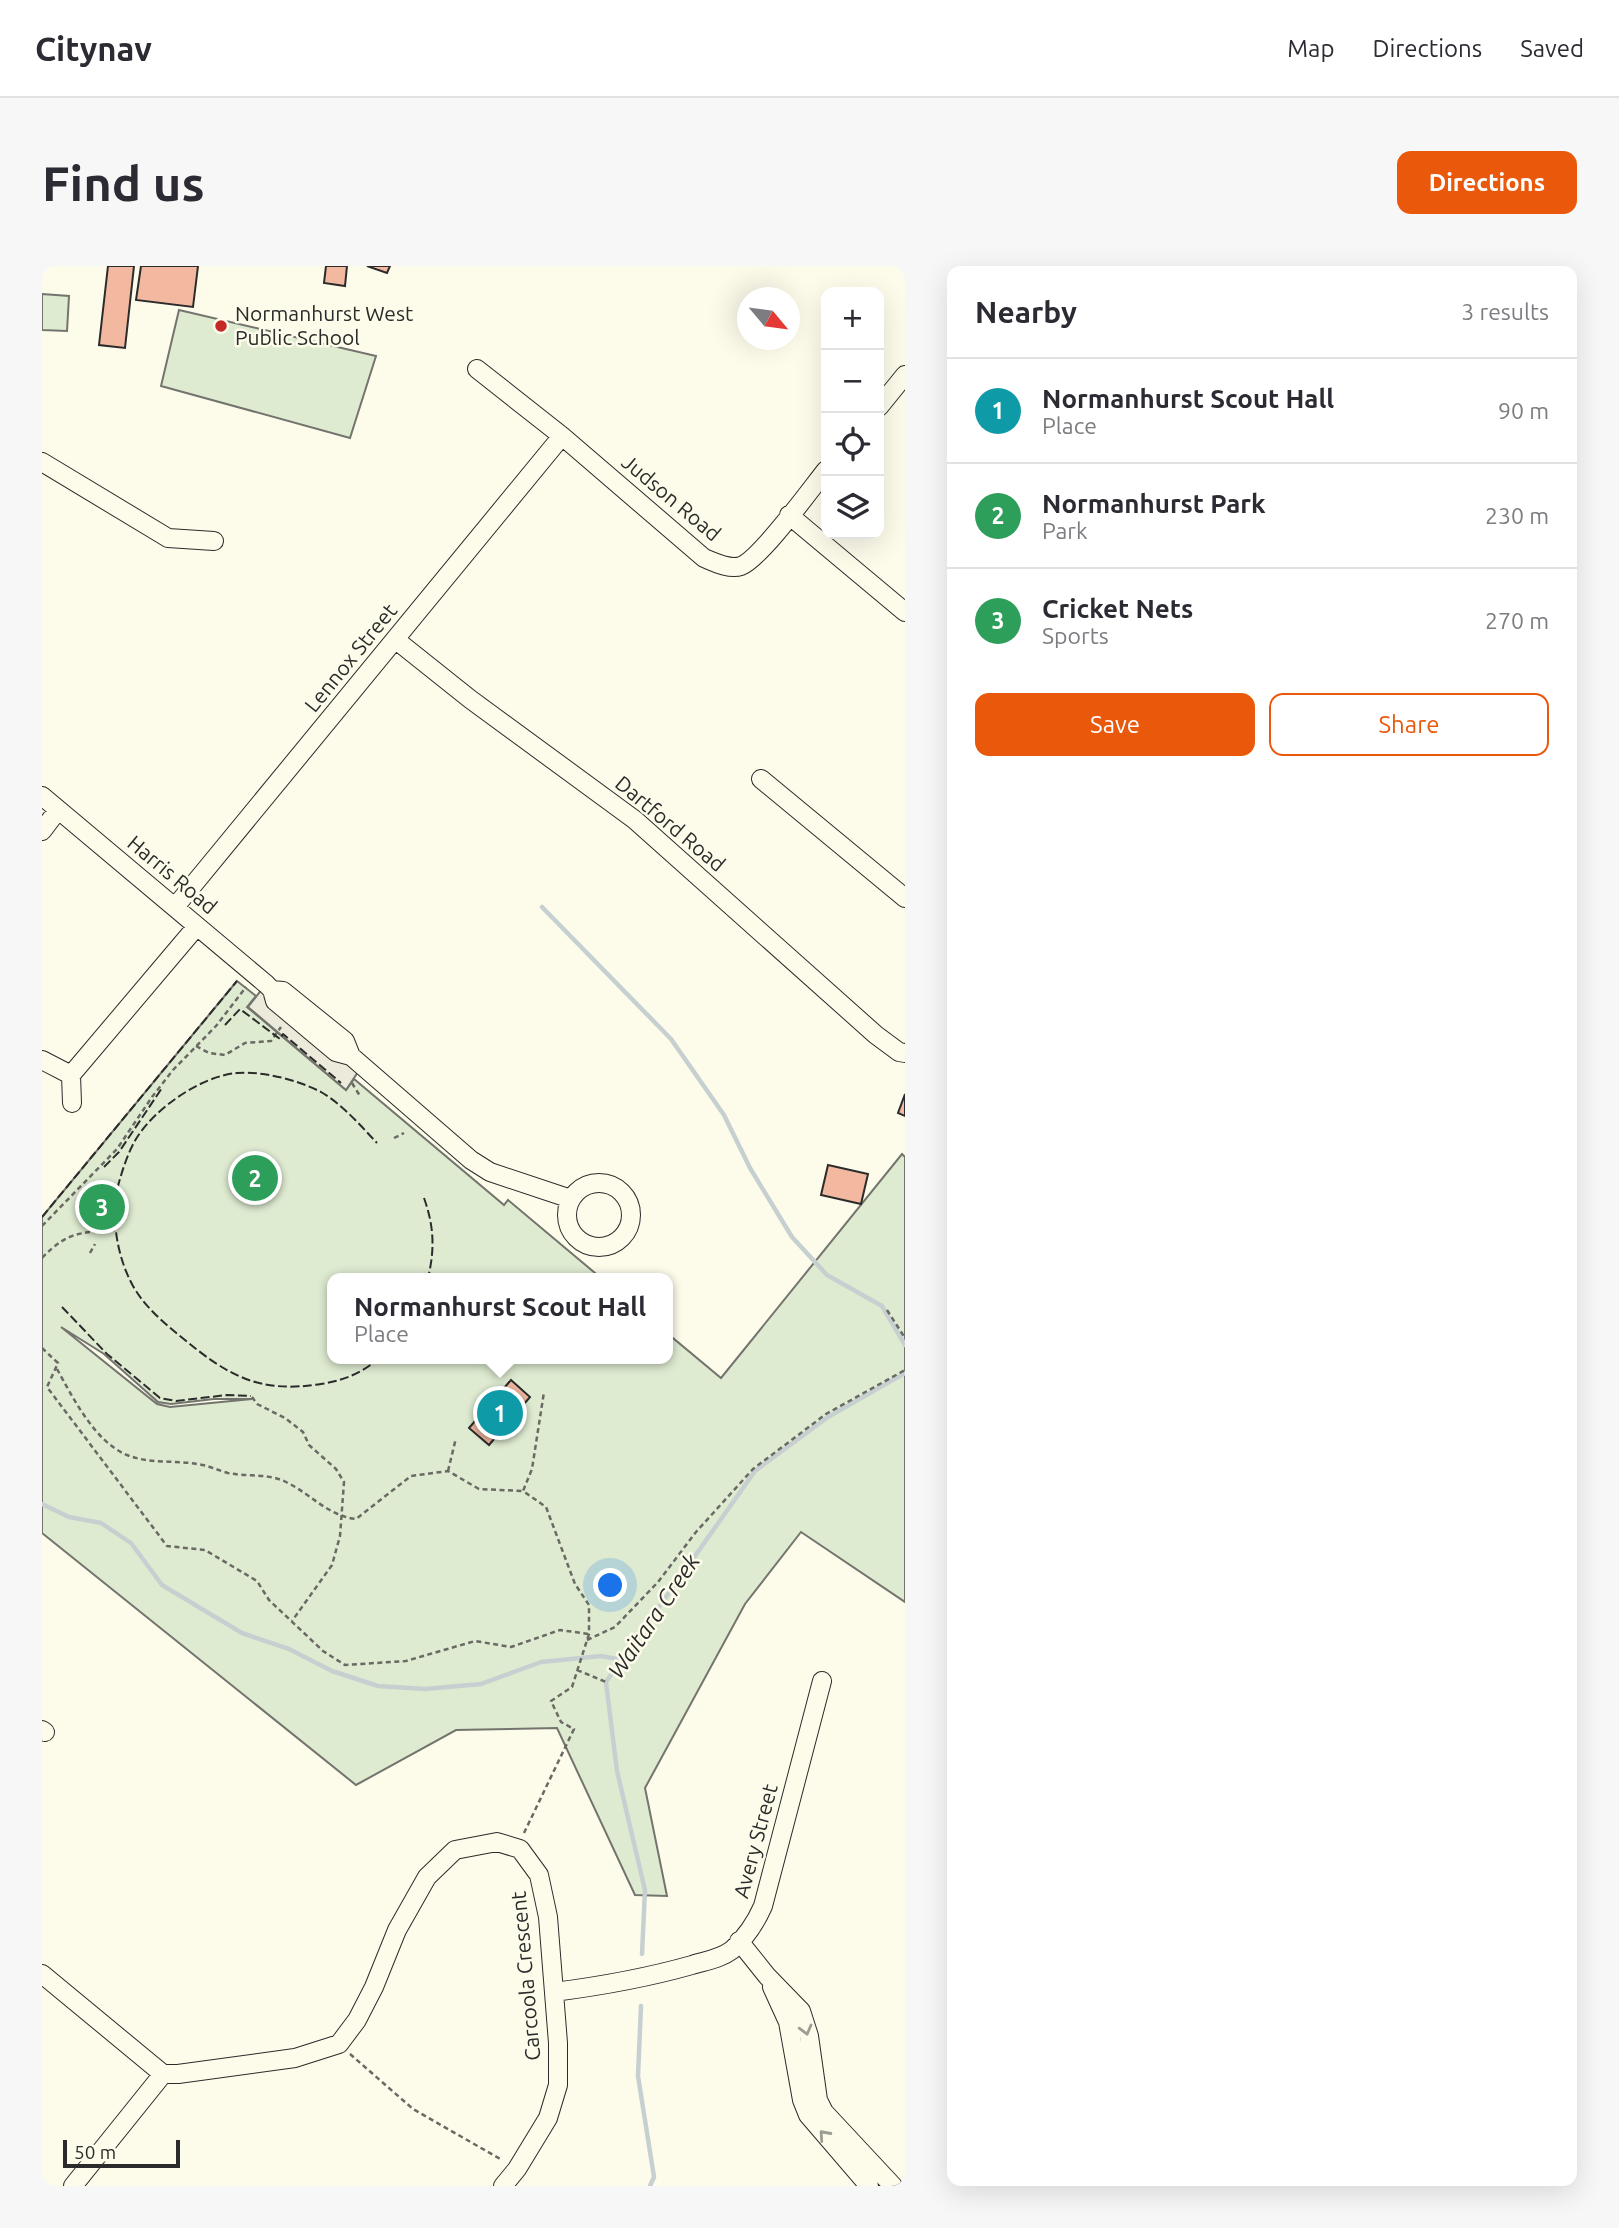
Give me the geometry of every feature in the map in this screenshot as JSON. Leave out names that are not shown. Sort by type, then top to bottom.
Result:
[{"type":"street","name":"Judson Road","points":[[477,369],[562,436],[704,558],[721,565],[740,566],[760,552],[821,476]]},
{"type":"street","points":[[884,401],[905,375]]},
{"type":"street","name":"Lennox Street","points":[[176,908],[562,436]]},
{"type":"street","points":[[42,462],[168,538],[214,541]]},
{"type":"street","points":[[789,515],[905,612]]},
{"type":"street","name":"Dartford Road","points":[[396,640],[470,699],[635,820],[876,1035],[899,1052],[905,1053]]},
{"type":"street","points":[[761,779],[905,898]]},
{"type":"street","name":"Harris Road","points":[[42,796],[255,974],[272,990],[275,1001],[336,1052],[351,1056],[471,1160],[490,1172],[563,1196]]},
{"type":"street","points":[[42,831],[58,810]]},
{"type":"street","points":[[72,1103],[71,1075],[197,926]]},
{"type":"street","name":"Harris Road","points":[[272,990],[284,991],[345,1041],[351,1056]]},
{"type":"street","points":[[42,1060],[71,1075]]},
{"type":"street","name":"Avery Street","points":[[554,1992],[617,1984],[719,1957],[732,1950],[758,1917],[763,1906],[822,1681]]},
{"type":"street","name":"Carcoola Crescent","points":[[163,2074],[295,2058],[339,2044],[357,2020],[374,1987],[397,1930],[427,1877],[455,1850],[496,1842],[520,1849],[539,1875],[548,1917],[558,2043],[558,2085],[548,2118],[517,2169],[503,2186]]},
{"type":"street","points":[[739,1941],[767,1976],[801,2011],[809,2036],[818,2100],[824,2112],[893,2186]]},
{"type":"street","points":[[42,1974],[163,2074],[73,2186]]},
{"type":"street","points":[[767,1976],[788,2022],[802,2100],[808,2115],[869,2186]]},
{"type":"path","points":[[42,1226],[117,1149],[152,1097],[216,1026],[255,974]]},
{"type":"path","points":[[196,1046],[209,1053],[225,1055],[245,1042],[271,1041],[289,1012]]},
{"type":"path","points":[[352,1083],[360,1096]]},
{"type":"path","points":[[394,1138],[404,1133]]},
{"type":"path","points":[[42,1258],[54,1246],[79,1232],[116,1230]]},
{"type":"path","points":[[90,1253],[95,1244]]},
{"type":"path","points":[[887,1310],[905,1338]]},
{"type":"path","points":[[42,1348],[58,1363],[47,1387],[167,1546],[205,1550],[257,1581],[269,1600],[292,1622],[323,1651],[345,1665],[406,1661],[475,1641],[510,1647],[560,1630],[589,1634]]},
{"type":"path","points":[[56,1368],[80,1411],[110,1444],[127,1455],[199,1464],[229,1473],[265,1476],[286,1482],[342,1518],[356,1519],[411,1476],[448,1472],[479,1489],[523,1491],[546,1507],[575,1584],[589,1605],[589,1634],[572,1687],[551,1701],[561,1722],[574,1730],[523,1836]]},
{"type":"path","points":[[587,1640],[615,1627],[658,1582],[696,1532],[753,1469],[827,1414],[905,1370]]},
{"type":"path","points":[[523,1491],[532,1469],[544,1392]]},
{"type":"path","points":[[252,1397],[257,1404],[303,1432],[309,1445],[336,1469],[344,1482],[340,1536],[332,1565],[292,1622]]},
{"type":"path","points":[[448,1472],[456,1438]]},
{"type":"path","points":[[577,1670],[606,1682]]},
{"type":"path","points":[[364,2066],[413,2109],[517,2169]]},
{"type":"green space","points":[[42,294],[69,296],[67,331],[42,330]]},
{"type":"green space","points":[[179,310],[376,356],[350,438],[161,386]]},
{"type":"green space","points":[[237,981],[256,996],[247,1007],[346,1090],[354,1079],[504,1205],[508,1200],[595,1273],[327,1273],[327,1364],[673,1364],[673,1338],[721,1378],[902,1154],[905,1157],[905,1602],[801,1532],[745,1604],[645,1788],[667,1896],[635,1895],[557,1728],[456,1730],[356,1785],[42,1533],[42,1217]],"holes":[[[61,1327],[104,1354],[158,1402],[171,1404],[214,1399],[252,1399],[170,1407],[157,1404]]]},
{"type":"shaded area","points":[[266,984],[362,1066],[346,1090],[248,1007]]},
{"type":"building","points":[[108,266],[134,266],[125,348],[99,345]]},
{"type":"building","points":[[141,266],[198,266],[193,307],[136,300]]},
{"type":"building","points":[[326,266],[347,266],[345,286],[324,283]]},
{"type":"building","points":[[367,266],[390,266],[387,273]]},
{"type":"building","points":[[905,1094],[905,1116],[898,1113]]},
{"type":"building","points":[[828,1165],[868,1174],[861,1204],[821,1195]]},
{"type":"building","points":[[511,1380],[530,1397],[489,1445],[469,1428]]},
{"type":"waterway","points":[[542,907],[671,1039],[724,1115],[750,1168],[792,1237],[827,1275],[882,1306],[905,1345]]},
{"type":"waterway","name":"Waitara Creek","points":[[642,1954],[645,1890],[617,1771],[606,1682],[755,1471],[828,1417],[905,1373]]},
{"type":"waterway","points":[[42,1504],[69,1517],[101,1523],[131,1543],[162,1585],[242,1633],[289,1649],[332,1671],[378,1686],[425,1689],[481,1684],[541,1662],[601,1656],[622,1660]]},
{"type":"waterway","name":"Waitara Creek","points":[[641,2006],[638,2076],[654,2177],[650,2186]]},
{"type":"fence","points":[[42,1217],[237,981]]},
{"type":"fence","points":[[225,1025],[240,1009],[280,1039],[283,1034],[341,1083]]},
{"type":"fence","points":[[114,1200],[136,1139],[154,1116],[194,1087],[223,1075],[258,1073],[312,1088],[336,1102],[377,1143]]},
{"type":"fence","points":[[104,1167],[119,1152],[162,1088]]},
{"type":"fence","points":[[77,1200],[88,1187]]},
{"type":"fence","points":[[424,1198],[432,1238],[429,1273]]},
{"type":"fence","points":[[115,1220],[123,1262],[143,1301],[180,1336],[229,1371],[261,1383],[299,1386],[329,1383],[371,1364]]},
{"type":"fence","points":[[62,1307],[107,1354],[160,1398],[176,1401],[227,1395],[251,1396]]},
{"type":"place","name":"Normanhurst West Public School","points":[[221,326]]},
{"type":"place","name":"Normanhurst Park","points":[[255,1178]]},
{"type":"place","name":"Cricket Nets","points":[[102,1207]]},
{"type":"place","name":"Normanhurst Scout Hall","points":[[500,1413]]}]
